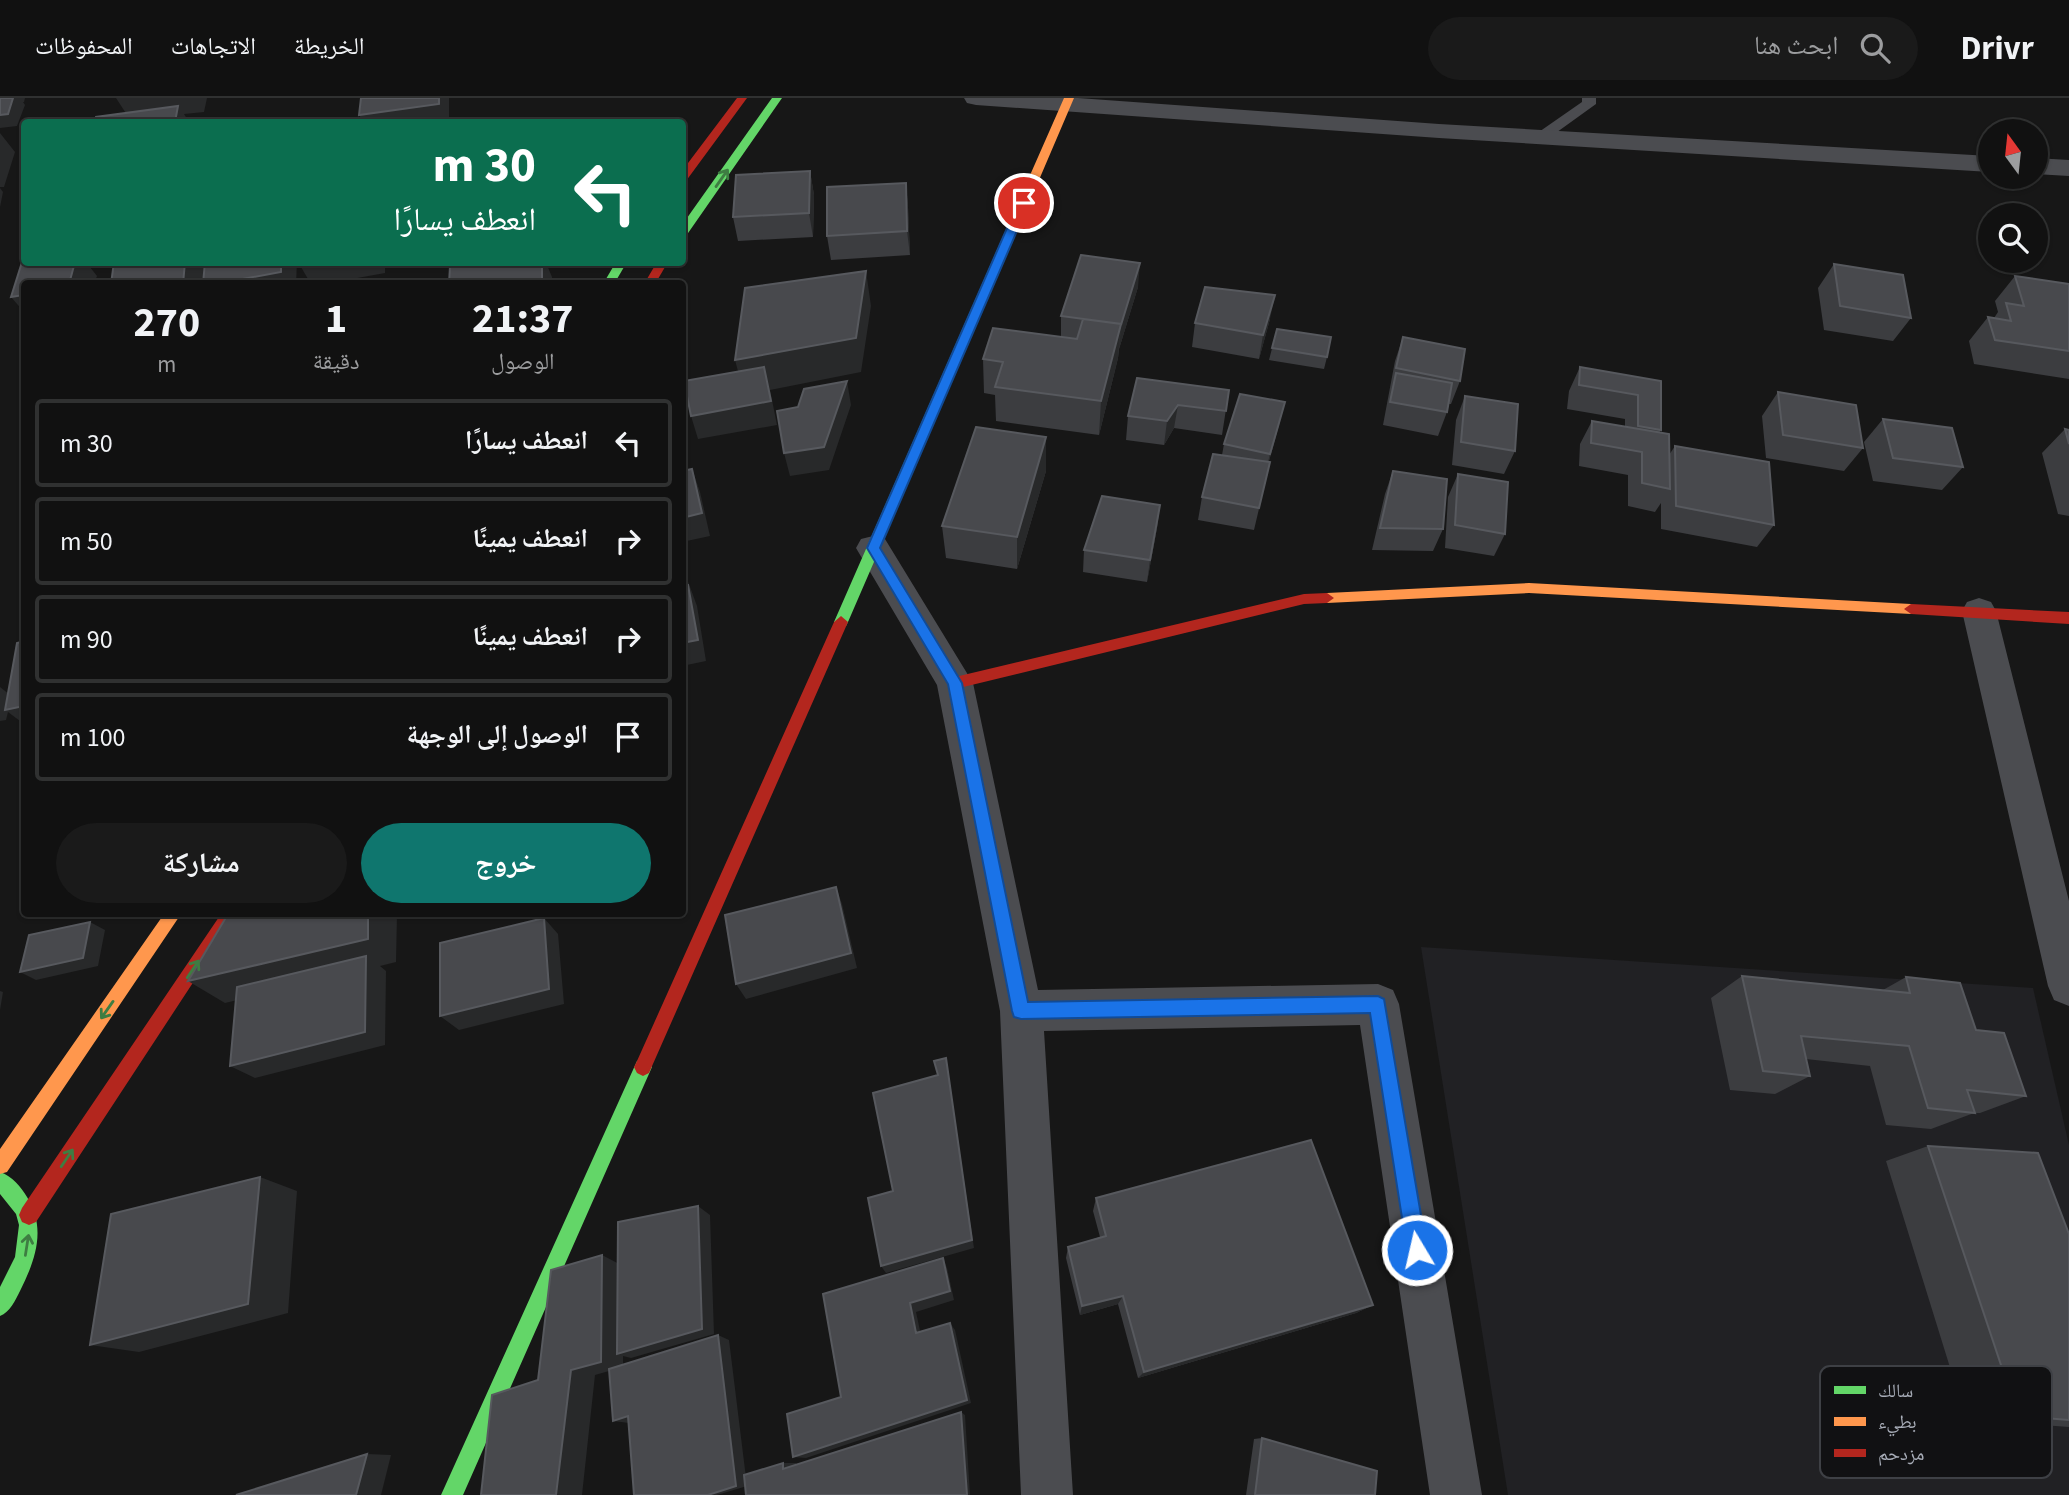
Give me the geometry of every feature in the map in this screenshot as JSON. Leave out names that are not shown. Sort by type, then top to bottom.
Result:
[{"type":"street","points":[[686,174],[742,98]]},
{"type":"street","points":[[686,228],[777,98]]},
{"type":"street","points":[[976,98],[1068,101],[1541,137],[1978,163]]},
{"type":"street","points":[[452,1495],[873,548],[1068,101]]},
{"type":"street","points":[[2048,167],[2069,168]]},
{"type":"street","points":[[873,548],[955,683],[1021,1011],[1047,1495]]},
{"type":"street","points":[[955,683],[1304,598],[1529,588],[2069,618]]},
{"type":"street","points":[[1979,611],[2069,985]]},
{"type":"street","points":[[0,1165],[171,917]]},
{"type":"street","points":[[29,1215],[228,917]]},
{"type":"street","points":[[1021,1011],[1378,1004],[1456,1495]]},
{"type":"street","points":[[0,1181],[16,1191],[29,1215],[29,1245],[18,1278],[0,1306]]},
{"type":"lane","points":[[1541,137],[1589,104],[1589,98]]},
{"type":"shaded area","points":[[1421,947],[2033,988],[2069,1145],[2069,1495],[1508,1495]]},
{"type":"building","points":[[0,98],[13,98],[8,114],[0,115]]},
{"type":"building","points":[[361,98],[439,98],[439,104],[359,115]]},
{"type":"building","points":[[178,106],[176,119],[96,117]]},
{"type":"building","points":[[810,171],[809,213],[733,217],[736,175]]},
{"type":"building","points":[[906,183],[907,231],[827,236],[827,187]]},
{"type":"building","points":[[1081,255],[1140,263],[1121,325],[1061,316]]},
{"type":"building","points":[[1834,264],[1903,275],[1911,318],[1840,306]]},
{"type":"building","points":[[21,265],[74,266],[70,280],[21,280],[21,295],[11,297]]},
{"type":"building","points":[[113,266],[185,266],[183,280],[112,280]]},
{"type":"building","points":[[205,266],[281,266],[281,272],[237,280],[203,280]]},
{"type":"building","points":[[450,266],[542,266],[542,280],[449,280]]},
{"type":"building","points":[[866,271],[856,338],[735,360],[745,288]]},
{"type":"building","points":[[2015,276],[2069,284],[2069,351],[1995,340],[1988,317],[2011,321],[2006,303],[2024,306]]},
{"type":"building","points":[[1205,287],[1275,295],[1263,335],[1195,323]]},
{"type":"building","points":[[1083,319],[1121,324],[1101,401],[995,387],[1003,362],[983,359],[993,328],[1077,339]]},
{"type":"building","points":[[1277,329],[1331,337],[1327,357],[1272,348]]},
{"type":"building","points":[[1403,337],[1465,349],[1460,381],[1396,368]]},
{"type":"building","points":[[764,367],[771,401],[691,416],[686,381]]},
{"type":"building","points":[[1580,367],[1661,381],[1661,430],[1638,426],[1638,395],[1579,385]]},
{"type":"building","points":[[1396,373],[1452,383],[1447,412],[1390,402]]},
{"type":"building","points":[[1137,378],[1229,390],[1226,411],[1178,405],[1167,421],[1128,416]]},
{"type":"building","points":[[847,381],[824,447],[784,453],[777,411],[798,407],[804,389]]},
{"type":"building","points":[[1778,392],[1856,405],[1863,448],[1783,435]]},
{"type":"building","points":[[1240,394],[1285,402],[1270,454],[1224,444]]},
{"type":"building","points":[[1465,396],[1518,404],[1515,451],[1461,442]]},
{"type":"building","points":[[1883,419],[1952,428],[1963,467],[1893,458]]},
{"type":"building","points":[[1592,421],[1669,434],[1670,489],[1642,483],[1642,452],[1591,443]]},
{"type":"building","points":[[976,427],[1046,437],[1017,537],[942,526]]},
{"type":"building","points":[[1675,446],[1769,462],[1774,525],[1676,506]]},
{"type":"building","points":[[1213,454],[1270,462],[1259,508],[1202,497]]},
{"type":"building","points":[[692,469],[702,513],[686,517],[686,470]]},
{"type":"building","points":[[1393,471],[1447,479],[1443,529],[1380,528]]},
{"type":"building","points":[[1458,474],[1508,482],[1505,534],[1455,525]]},
{"type":"building","points":[[1102,496],[1160,505],[1150,560],[1084,550]]},
{"type":"building","points":[[686,585],[688,585],[698,640],[686,642]]},
{"type":"building","points":[[21,642],[21,707],[5,710],[17,643]]},
{"type":"building","points":[[836,887],[851,953],[736,984],[725,915]]},
{"type":"building","points":[[226,917],[368,917],[368,939],[188,981]]},
{"type":"building","points":[[544,918],[549,989],[440,1016],[440,943]]},
{"type":"building","points":[[90,922],[83,958],[20,972],[29,935]]},
{"type":"building","points":[[366,956],[365,1032],[230,1066],[237,987]]},
{"type":"building","points":[[1742,976],[1910,993],[1906,977],[1960,983],[1976,1030],[2004,1033],[2026,1096],[1967,1090],[1975,1113],[1928,1108],[1909,1046],[1801,1036],[1810,1076],[1763,1071]]},
{"type":"building","points":[[946,1058],[972,1240],[881,1266],[868,1198],[893,1191],[873,1093],[938,1075],[934,1061]]},
{"type":"building","points":[[1311,1140],[1373,1305],[1144,1372],[1123,1296],[1082,1306],[1068,1247],[1106,1236],[1096,1198]]},
{"type":"building","points":[[1928,1146],[2038,1153],[2069,1234],[2069,1420],[2052,1419],[2052,1366],[2001,1366]]},
{"type":"building","points":[[260,1177],[248,1304],[90,1345],[111,1214]]},
{"type":"building","points":[[698,1206],[702,1329],[617,1354],[618,1222]]},
{"type":"building","points":[[602,1255],[601,1362],[571,1370],[556,1495],[481,1495],[492,1395],[538,1380],[551,1270]]},
{"type":"building","points":[[943,1258],[950,1291],[910,1303],[916,1333],[950,1323],[967,1400],[793,1457],[787,1414],[841,1397],[823,1294]]},
{"type":"building","points":[[718,1335],[736,1486],[708,1495],[634,1495],[628,1416],[613,1421],[609,1369]]},
{"type":"building","points":[[961,1412],[967,1495],[746,1495],[744,1475],[783,1463],[783,1469]]},
{"type":"building","points":[[1262,1438],[1377,1471],[1375,1495],[1255,1495]]},
{"type":"building","points":[[367,1454],[356,1495],[236,1495]]},
{"type":"traffic: fast","points":[[686,228],[777,98]]},
{"type":"traffic: fast","points":[[841,622],[1003,250]]},
{"type":"traffic: fast","points":[[611,280],[619,266]]},
{"type":"traffic: fast","points":[[452,1495],[643,1067]]},
{"type":"traffic: fast","points":[[0,1181],[15,1195],[29,1225],[25,1257],[0,1306]]},
{"type":"traffic: slow","points":[[1003,250],[1069,98]]},
{"type":"traffic: slow","points":[[1327,598],[1529,588],[1911,609]]},
{"type":"traffic: slow","points":[[0,1165],[171,917]]},
{"type":"traffic: jam","points":[[686,174],[742,98]]},
{"type":"traffic: jam","points":[[652,280],[660,266]]},
{"type":"traffic: jam","points":[[955,683],[1304,599],[1327,598]]},
{"type":"traffic: jam","points":[[1911,609],[2069,618]]},
{"type":"traffic: jam","points":[[643,1067],[841,622]]},
{"type":"traffic: jam","points":[[29,1215],[228,917]]},
{"type":"route","points":[[1024,203],[873,548],[955,683],[1021,1011],[1378,1004],[1417,1250]]}]
